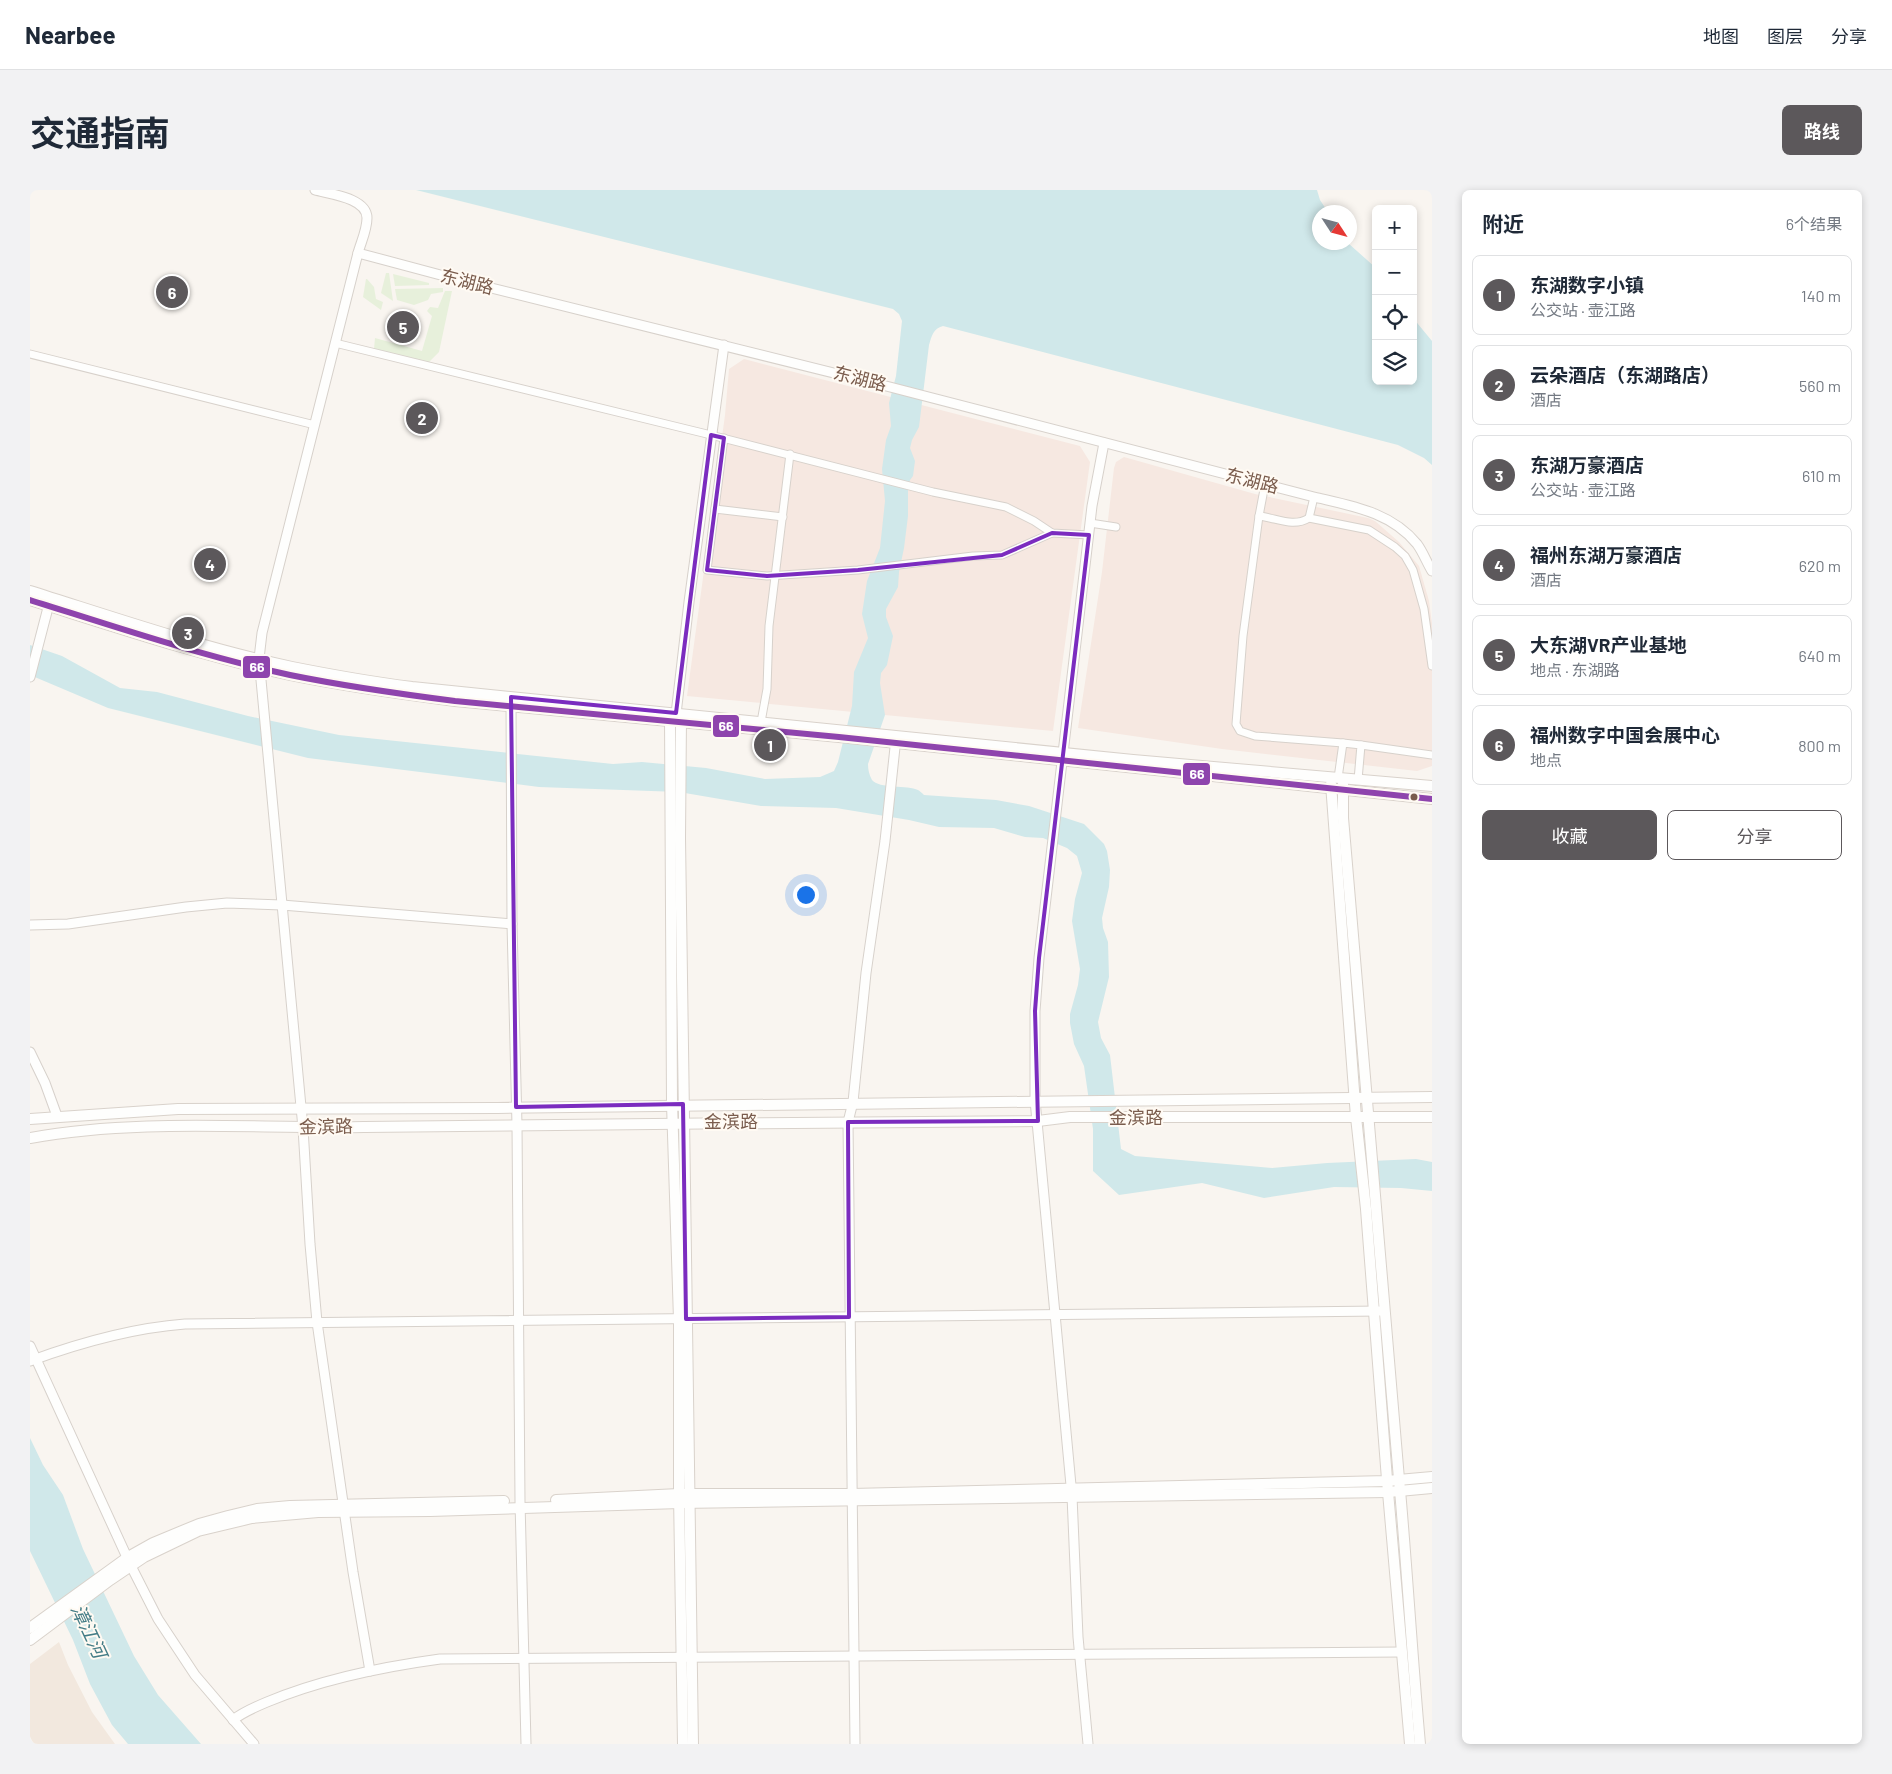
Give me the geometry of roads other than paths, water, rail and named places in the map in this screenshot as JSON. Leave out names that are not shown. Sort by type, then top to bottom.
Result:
[{"type":"main road","points":[[30,591],[49,602]]},
{"type":"main road","points":[[30,600],[49,602],[146,627],[258,663],[511,702],[1064,756],[1336,780],[1432,786]]},
{"type":"main road","points":[[676,717],[761,722],[839,733]]},
{"type":"main road","points":[[676,717],[669,748],[676,812],[684,1123],[684,1499],[687,1658],[693,1744]]},
{"type":"main road","points":[[676,717],[680,748],[676,812],[672,1123],[683,1319]]},
{"type":"main road","points":[[1336,780],[1343,789],[1343,818],[1367,1097],[1368,1117],[1365,1148]]},
{"type":"main road","points":[[1336,780],[1356,1117],[1365,1148],[1371,1209],[1379,1311],[1387,1481],[1410,1744]]},
{"type":"main road","points":[[1343,789],[1432,799]]},
{"type":"main road","name":"金滨路","points":[[30,1119],[178,1109],[344,1109],[1432,1097]]},
{"type":"main road","points":[[262,1109],[262,1127]]},
{"type":"main road","points":[[344,1109],[346,1127]]},
{"type":"main road","name":"金滨路","points":[[30,1138],[140,1127],[303,1128],[1038,1120],[1070,1117],[1432,1117]]},
{"type":"main road","points":[[1379,1311],[1399,1480],[1411,1651],[1420,1744]]},
{"type":"main road","points":[[30,1640],[51,1619],[153,1543],[183,1530],[245,1512],[290,1506],[345,1508],[684,1499],[1071,1492],[1387,1481],[1432,1477]]},
{"type":"main road","points":[[1071,1492],[1388,1492],[1432,1488]]},
{"type":"main road","points":[[30,1628],[51,1619]]},
{"type":"main road","points":[[683,1744],[687,1658]]},
{"type":"street","points":[[315,190],[359,203],[367,215],[367,224],[358,253],[262,633],[258,663],[303,1128],[317,1322],[353,1572],[370,1671]]},
{"type":"street","name":"东湖路","points":[[358,253],[463,281],[890,387],[1104,444],[1363,508],[1382,516],[1397,526],[1418,545],[1432,571]]},
{"type":"street","points":[[335,343],[790,454],[933,492],[1006,507],[1052,532],[1089,535]]},
{"type":"street","points":[[676,717],[689,602],[724,345]]},
{"type":"street","points":[[30,354],[315,425]]},
{"type":"street","points":[[724,438],[708,570],[777,576],[858,570],[973,556],[1002,555],[1052,532]]},
{"type":"street","points":[[1088,1744],[1079,1654],[1071,1492],[1035,1100],[1035,1011],[1090,523],[1104,444]]},
{"type":"street","points":[[761,722],[767,689],[770,626],[790,454]]},
{"type":"street","points":[[1265,484],[1243,636],[1236,728],[1255,736],[1343,743],[1432,754]]},
{"type":"street","points":[[1309,518],[1314,497]]},
{"type":"street","points":[[715,509],[783,517]]},
{"type":"street","points":[[1259,516],[1294,524],[1309,518],[1369,530],[1395,547],[1405,556],[1413,570],[1424,609],[1432,666]]},
{"type":"street","points":[[1090,523],[1116,527]]},
{"type":"street","points":[[30,677],[49,602]]},
{"type":"street","points":[[511,702],[520,1504],[526,1744]]},
{"type":"street","points":[[855,1744],[848,1122],[853,1102],[866,973],[895,766],[891,738]]},
{"type":"street","points":[[1336,780],[1343,743]]},
{"type":"street","points":[[1358,780],[1361,745]]},
{"type":"street","points":[[30,925],[73,924],[212,904],[282,905],[512,924]]},
{"type":"street","points":[[30,1052],[45,1083],[56,1116]]},
{"type":"street","points":[[33,1360],[114,1336],[171,1325],[1379,1311]]},
{"type":"street","points":[[30,1346],[33,1360],[158,1619],[199,1680],[254,1744]]},
{"type":"street","points":[[233,1720],[250,1710],[291,1692],[370,1671],[440,1659],[1402,1652]]},
{"type":"water","points":[[416,190],[1317,190],[1323,205],[1312,205],[1312,250],[1356,250],[1372,264],[1372,385],[1417,385],[1417,323],[1432,341],[1432,465],[1424,458],[1398,445],[943,326],[940,327],[933,333],[929,345],[919,427],[910,448],[915,461],[913,476],[908,490],[908,516],[904,548],[898,587],[886,609],[886,617],[893,636],[887,665],[881,673],[880,683],[885,715],[868,768],[872,780],[881,785],[919,790],[924,795],[996,800],[1029,806],[1084,824],[1104,844],[1110,870],[1109,887],[1102,918],[1108,942],[1109,977],[1098,1022],[1101,1038],[1110,1055],[1121,1149],[1135,1156],[1272,1168],[1327,1163],[1416,1159],[1432,1162],[1432,1191],[1401,1188],[1334,1187],[1264,1198],[1202,1183],[1119,1195],[1093,1171],[1093,1129],[1084,1066],[1074,1044],[1070,1023],[1070,1014],[1078,985],[1080,969],[1072,921],[1075,899],[1082,873],[1077,856],[1067,848],[1043,838],[1025,837],[994,828],[939,827],[836,808],[761,806],[679,792],[539,787],[308,758],[108,708],[30,675],[30,645],[62,656],[120,688],[157,692],[248,716],[339,735],[613,764],[642,762],[706,768],[765,779],[820,777],[834,771],[838,762],[852,706],[854,672],[868,638],[862,614],[867,581],[880,548],[885,501],[882,469],[886,440],[891,426],[889,403],[896,376],[902,321],[899,314],[893,309]]},
{"type":"water","name":"漳江河","points":[[30,1438],[43,1465],[63,1495],[83,1549],[134,1656],[158,1695],[201,1744],[128,1744],[112,1725],[90,1684],[73,1640],[30,1551]]},
{"type":"place","name":"福州数字中国会展中心","points":[[172,292]]},
{"type":"place","name":"大东湖VR产业基地","points":[[403,327]]},
{"type":"place","name":"云朵酒店（东湖路店）","points":[[422,418]]},
{"type":"place","name":"福州东湖万豪酒店","points":[[210,564]]},
{"type":"place","name":"东湖万豪酒店","points":[[188,633]]},
{"type":"place","name":"东湖数字小镇","points":[[770,745]]}]
